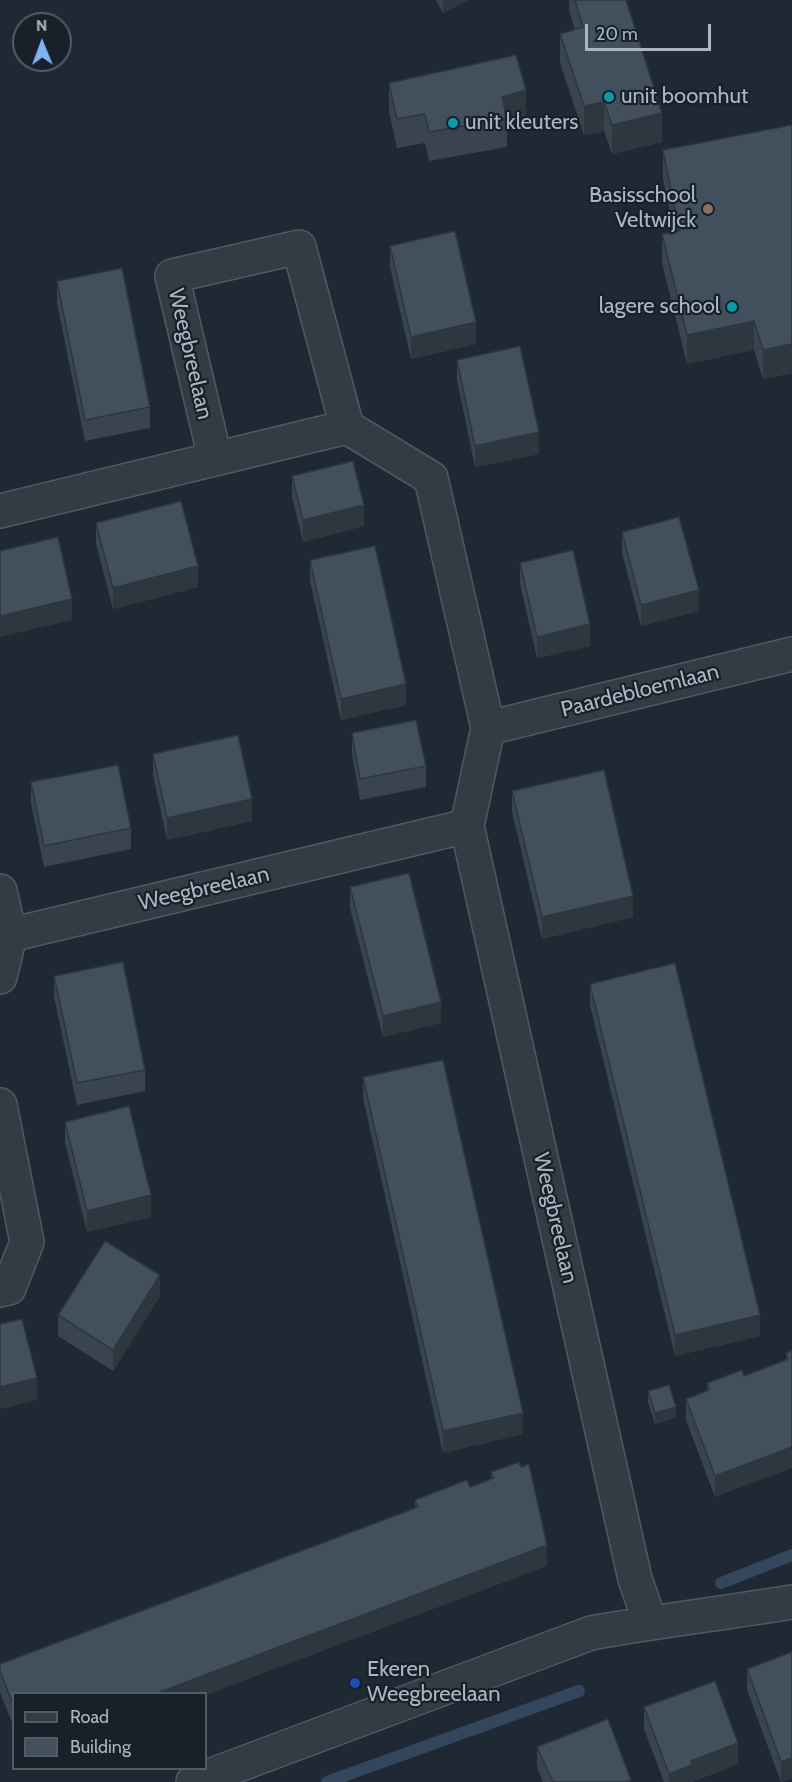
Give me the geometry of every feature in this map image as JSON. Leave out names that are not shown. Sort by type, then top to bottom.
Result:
[{"type":"street","name":"Weegbreelaan","points":[[215,459],[172,276],[299,247],[347,427],[431,478],[488,728],[467,826],[635,1578],[647,1616]]},
{"type":"street","points":[[0,511],[347,427]]},
{"type":"street","name":"Paardebloemlaan","points":[[488,728],[792,654]]},
{"type":"street","name":"Weegbreelaan","points":[[10,935],[467,826]]},
{"type":"street","points":[[0,891],[10,935],[0,977]]},
{"type":"street","points":[[0,1106],[27,1242],[9,1288],[0,1290]]},
{"type":"street","points":[[193,1782],[591,1633],[647,1616],[717,1615],[792,1602]]},
{"type":"building","name":"unit boomhut","points":[[575,0],[626,0],[662,113],[612,125],[604,102],[584,106],[560,34],[583,27]]},
{"type":"building","points":[[516,55],[526,90],[502,97],[507,118],[429,132],[425,114],[397,119],[389,83]]},
{"type":"building","name":"lagere school","points":[[792,125],[792,344],[763,350],[754,321],[687,335],[662,234],[679,231],[663,150]]},
{"type":"building","points":[[455,231],[476,322],[411,337],[390,246]]},
{"type":"building","points":[[122,268],[150,407],[85,420],[57,281]]},
{"type":"building","points":[[520,346],[539,432],[475,446],[457,360]]},
{"type":"building","points":[[353,461],[364,505],[303,520],[292,476]]},
{"type":"building","points":[[181,501],[198,566],[113,588],[96,523]]},
{"type":"building","points":[[679,517],[699,590],[641,605],[622,532]]},
{"type":"building","points":[[58,537],[72,599],[0,616],[0,551]]},
{"type":"building","points":[[375,546],[406,684],[341,699],[310,560]]},
{"type":"building","points":[[573,550],[590,624],[537,637],[520,563]]},
{"type":"building","points":[[416,720],[426,766],[360,779],[352,733]]},
{"type":"building","points":[[238,735],[252,799],[167,818],[153,754]]},
{"type":"building","points":[[118,765],[131,828],[44,846],[31,782]]},
{"type":"building","points":[[604,770],[633,896],[542,917],[512,791]]},
{"type":"building","points":[[409,873],[441,1002],[383,1016],[350,887]]},
{"type":"building","points":[[123,962],[145,1070],[77,1083],[54,976]]},
{"type":"building","points":[[675,963],[760,1315],[675,1335],[590,984]]},
{"type":"building","points":[[443,1060],[523,1413],[443,1431],[363,1077]]},
{"type":"building","points":[[129,1106],[151,1195],[87,1211],[65,1122]]},
{"type":"building","points":[[105,1241],[160,1275],[113,1350],[58,1315]]},
{"type":"building","points":[[22,1319],[37,1378],[0,1387],[0,1324]]},
{"type":"building","points":[[792,1351],[792,1447],[715,1476],[686,1399],[709,1390],[707,1383],[742,1370],[744,1376],[788,1359],[786,1353]]},
{"type":"building","points":[[669,1385],[676,1407],[655,1413],[648,1391]]},
{"type":"building","points":[[519,1462],[521,1467],[529,1464],[547,1545],[160,1692],[12,1692],[12,1702],[0,1671],[0,1664],[418,1507],[415,1500],[467,1480],[470,1487],[494,1478],[491,1472]]},
{"type":"building","points":[[792,1652],[792,1758],[781,1762],[747,1669]]},
{"type":"building","points":[[715,1681],[738,1743],[691,1761],[692,1765],[669,1774],[644,1707]]},
{"type":"building","points":[[608,1719],[631,1780],[625,1782],[553,1782],[537,1747]]},
{"type":"waterway","points":[[721,1583],[792,1555]]},
{"type":"waterway","points":[[327,1782],[579,1691]]},
{"type":"place","name":"unit boomhut","points":[[609,97]]},
{"type":"place","name":"unit kleuters","points":[[453,123]]},
{"type":"place","name":"Basisschool Veltwijck","points":[[708,209]]},
{"type":"place","name":"lagere school","points":[[732,307]]},
{"type":"place","name":"Ekeren Weegbreelaan","points":[[355,1683]]}]
